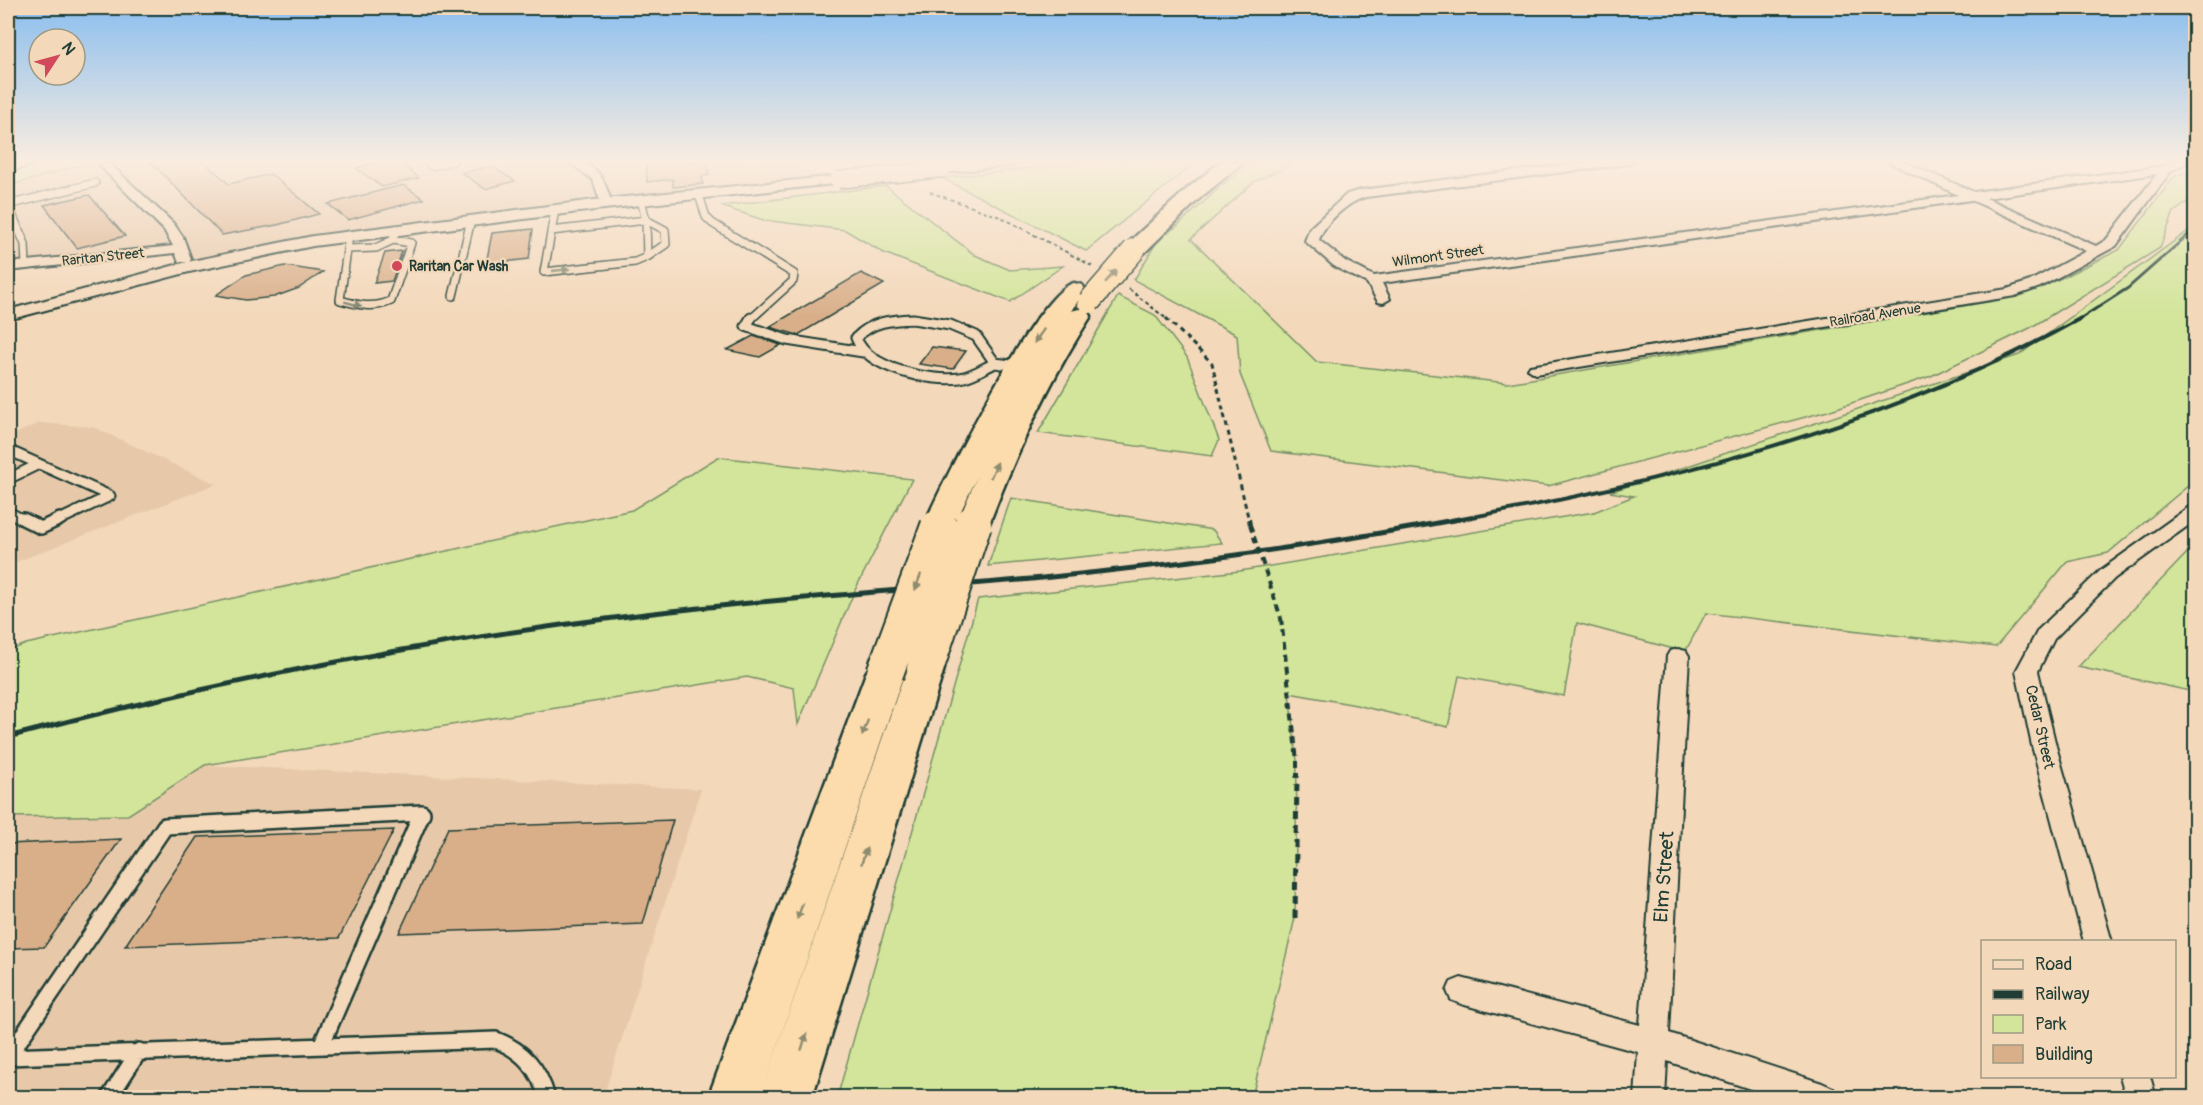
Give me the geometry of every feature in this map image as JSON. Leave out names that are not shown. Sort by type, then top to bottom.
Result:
[{"type":"highway","points":[[786,1098],[905,671],[939,527],[975,447],[1007,364],[1082,296],[1152,213]]},
{"type":"highway","points":[[1126,245],[1168,213]]},
{"type":"highway","points":[[734,1098],[905,671],[973,524],[1017,421],[1082,296]]},
{"type":"street","points":[[154,213],[169,227],[187,267]]},
{"type":"street","name":"Raritan Street","points":[[8,315],[67,297],[273,248],[348,242],[471,220],[533,213]]},
{"type":"street","points":[[1335,213],[1315,231],[1312,241],[1325,254],[1350,272],[1373,280],[1383,299]]},
{"type":"street","name":"Wilmont Street","points":[[1373,280],[1860,213]]},
{"type":"street","points":[[2009,213],[2097,251]]},
{"type":"street","name":"Railroad Avenue","points":[[1536,369],[2010,293],[2035,284],[2111,243],[2134,213]]},
{"type":"street","name":"Raritan Street","points":[[8,267],[180,249]]},
{"type":"street","points":[[8,301],[67,297]]},
{"type":"street","name":"Cedar Street","points":[[2097,940],[2044,746],[2027,671],[2045,635],[2108,574],[2196,511]]},
{"type":"street","name":"Elm Street","points":[[1650,1098],[1678,656]]},
{"type":"street","points":[[1461,991],[1653,1042],[1822,1098]]},
{"type":"street","points":[[2135,1078],[2141,1098]]},
{"type":"lane","points":[[11,213],[25,244],[26,266]]},
{"type":"lane","points":[[551,231],[646,220],[658,224],[665,231],[666,244],[647,257],[632,262],[544,272],[551,231],[555,213]]},
{"type":"lane","points":[[644,213],[647,257]]},
{"type":"lane","points":[[705,213],[712,223],[794,274],[793,281],[746,323],[746,326],[787,340],[863,352]]},
{"type":"lane","points":[[453,296],[471,220]]},
{"type":"lane","points":[[348,242],[340,300],[362,307],[375,307],[391,301],[411,243],[394,234]]},
{"type":"lane","points":[[919,318],[966,330],[1007,364],[964,378],[947,379],[885,366],[863,352],[856,343],[856,338],[861,331],[893,319],[919,318]]},
{"type":"lane","points":[[8,450],[110,496],[41,528],[8,512]]},
{"type":"lane","points":[[8,479],[39,464]]},
{"type":"lane","points":[[8,1057],[165,826],[422,813],[321,1046]]},
{"type":"lane","points":[[8,1057],[496,1040],[513,1046],[527,1055],[537,1069],[547,1098]]},
{"type":"lane","points":[[109,1098],[139,1051]]},
{"type":"path","points":[[1250,525],[1281,618],[1297,761],[1295,918]]},
{"type":"shaded area","points":[[8,213],[548,213],[375,232],[187,267],[180,249],[8,267]]},
{"type":"shaded area","points":[[40,423],[93,427],[216,484],[8,565],[8,437]]},
{"type":"shaded area","points":[[205,765],[701,789],[603,1098],[8,1097],[8,817],[128,815]]},
{"type":"green space","points":[[741,213],[920,213],[975,255],[1010,270],[1063,266],[1010,302],[884,253],[845,230],[763,220]]},
{"type":"green space","points":[[1010,213],[1133,213],[1086,251]]},
{"type":"green space","points":[[1192,213],[1220,213],[1191,239],[1317,362],[1508,383],[2011,298],[2045,286],[2119,250],[2147,213],[2174,213],[2160,248],[2030,328],[1931,376],[1828,411],[1548,486],[1271,451],[1240,374],[1237,335],[1134,280],[1159,238]]},
{"type":"green space","points":[[2195,226],[2195,480],[2108,553],[2067,562],[1996,647],[1706,613],[1685,652],[1577,623],[1564,696],[1459,676],[1448,727],[1356,705],[1289,693],[1297,761],[1295,918],[1252,1097],[837,1098],[978,599],[1240,571],[1594,512],[1634,496],[1610,492],[2019,355]]},
{"type":"green space","points":[[1118,296],[1155,315],[1187,357],[1219,440],[1212,456],[1038,433]]},
{"type":"green space","points":[[718,457],[912,479],[855,590],[798,724],[794,688],[747,677],[205,765],[128,815],[8,817],[8,651],[26,644],[632,510]]},
{"type":"green space","points":[[1011,498],[1213,530],[1222,543],[988,566]]},
{"type":"green space","points":[[2187,553],[2195,554],[2195,692],[2078,667]]},
{"type":"building","points":[[50,213],[104,213],[125,236],[77,248]]},
{"type":"building","points":[[200,213],[319,214],[277,225],[222,235]]},
{"type":"building","points":[[339,213],[375,213],[348,220]]},
{"type":"building","points":[[533,229],[529,259],[486,264],[492,233]]},
{"type":"building","points":[[402,251],[392,281],[374,283],[385,253]]},
{"type":"building","points":[[285,266],[323,272],[299,288],[274,297],[246,300],[216,295],[246,275]]},
{"type":"building","points":[[861,273],[884,284],[798,335],[769,327]]},
{"type":"building","points":[[753,336],[781,345],[760,357],[727,350]]},
{"type":"building","points":[[932,347],[966,351],[953,369],[919,364]]},
{"type":"building","points":[[673,820],[643,924],[399,933],[448,828]]},
{"type":"building","points":[[394,830],[339,938],[125,946],[197,837]]},
{"type":"building","points":[[121,839],[44,947],[8,948],[8,844]]},
{"type":"railway","points":[[2078,320],[2128,288],[2196,228]]},
{"type":"railway","points":[[1451,521],[1613,488],[1775,445],[1932,390],[2007,356],[2081,318]]},
{"type":"railway","points":[[8,737],[245,680],[485,636],[695,608],[1147,567],[1251,553],[1459,519]]},
{"type":"place","name":"Raritan Car Wash","points":[[397,266]]}]
